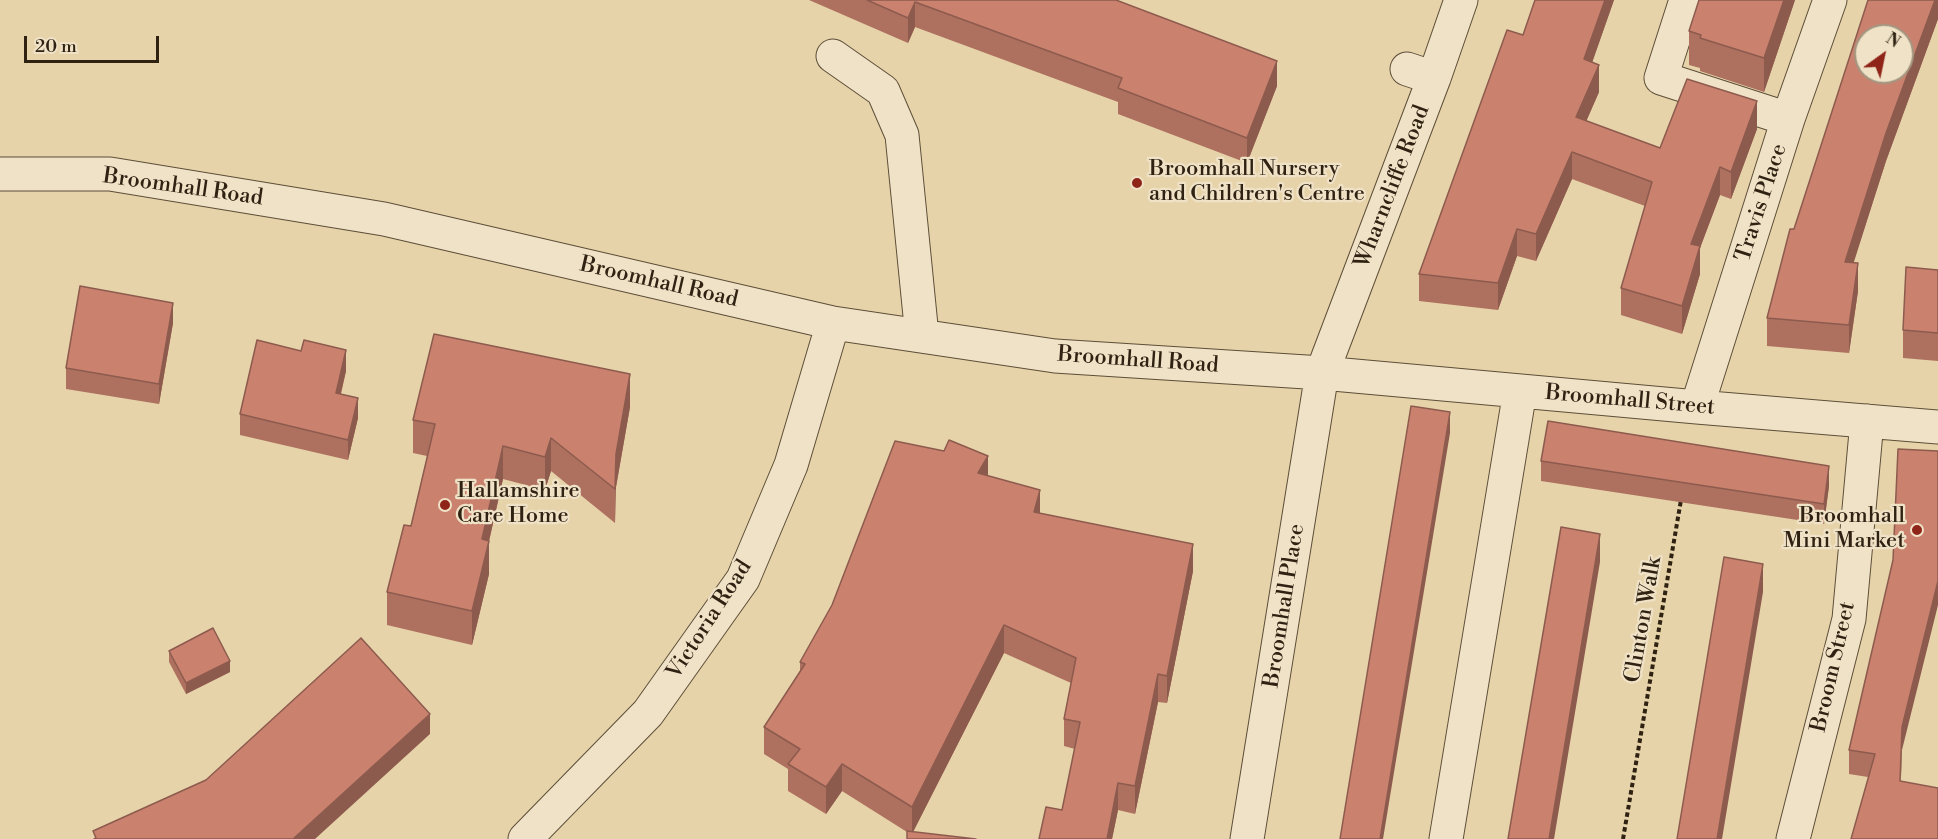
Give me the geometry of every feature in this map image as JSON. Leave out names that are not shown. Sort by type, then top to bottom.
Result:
[{"type":"street","points":[[1686,0],[1660,78],[1788,119]]},
{"type":"street","name":"Travis Place","points":[[1697,407],[1788,119],[1830,0]]},
{"type":"street","name":"Wharncliffe Road","points":[[1322,373],[1421,74],[1459,1]]},
{"type":"street","points":[[833,56],[883,91],[902,135],[922,336]]},
{"type":"street","name":"Broomhall Road","points":[[0,174],[110,174],[384,219],[833,323],[1055,356],[1322,373]]},
{"type":"street","name":"Victoria Road","points":[[525,839],[648,713],[742,579],[790,465],[833,323]]},
{"type":"street","name":"Broomhall Street","points":[[1322,373],[1938,427]]},
{"type":"street","name":"Broomhall Place","points":[[1247,839],[1322,373]]},
{"type":"street","points":[[1446,839],[1520,391]]},
{"type":"street","name":"Broom Street","points":[[1793,839],[1849,619],[1867,421]]},
{"type":"path","name":"Clinton Walk","points":[[1623,839],[1683,489]]},
{"type":"building","points":[[867,0],[1116,0],[1277,61],[1247,138],[1118,88],[1122,78],[915,2],[908,18]]},
{"type":"building","points":[[1535,0],[1605,0],[1584,59],[1599,65],[1576,117],[1660,148],[1687,79],[1757,101],[1731,172],[1720,167],[1691,244],[1700,246],[1682,306],[1621,288],[1652,182],[1572,152],[1536,234],[1517,229],[1498,283],[1419,274],[1507,30],[1523,35]]},
{"type":"building","points":[[1699,0],[1784,0],[1764,58],[1700,38],[1701,35],[1689,31]]},
{"type":"building","points":[[1868,0],[1935,0],[1914,57],[1914,24],[1860,24]]},
{"type":"building","points":[[1854,43],[1854,84],[1904,84],[1845,262],[1858,263],[1849,325],[1767,318],[1790,229],[1794,229]]},
{"type":"building","points":[[1906,267],[1938,270],[1938,333],[1903,330]]},
{"type":"building","points":[[80,286],[173,303],[159,384],[66,368]]},
{"type":"building","name":"Hallamshire Care Home","points":[[434,334],[630,374],[616,454],[615,489],[551,438],[545,457],[503,446],[482,539],[489,541],[472,611],[387,592],[404,525],[411,526],[435,424],[413,420]]},
{"type":"building","points":[[257,340],[301,351],[304,340],[346,350],[336,393],[358,398],[348,440],[240,414]]},
{"type":"building","points":[[1411,406],[1450,412],[1380,839],[1340,839]]},
{"type":"building","points":[[1548,421],[1829,466],[1824,504],[1541,461]]},
{"type":"building","points":[[949,440],[988,456],[978,473],[1040,490],[1034,512],[1193,544],[1167,676],[1158,674],[1135,786],[1118,783],[1107,839],[1039,839],[1046,807],[1062,810],[1080,722],[1064,719],[1076,658],[1004,625],[912,807],[842,764],[826,787],[788,764],[800,749],[764,727],[805,664],[800,662],[832,605],[895,441],[944,451]]},
{"type":"building","points":[[1898,449],[1938,451],[1938,581],[1902,727],[1900,781],[1938,788],[1938,839],[1851,839],[1875,754],[1849,750],[1893,560]]},
{"type":"building","points":[[1561,527],[1600,534],[1549,839],[1508,839]]},
{"type":"building","points":[[1724,557],[1763,564],[1717,839],[1677,839]]},
{"type":"building","points":[[213,628],[230,661],[186,683],[169,651]]},
{"type":"building","points":[[361,638],[430,714],[293,839],[94,839],[96,838],[93,831],[206,780]]},
{"type":"building","points":[[907,831],[976,839],[907,839]]},
{"type":"place","name":"Broomhall Nursery and Children's Centre","points":[[1137,183]]},
{"type":"place","name":"Hallamshire Care Home","points":[[445,505]]},
{"type":"place","name":"Broomhall Mini Market","points":[[1917,530]]}]
